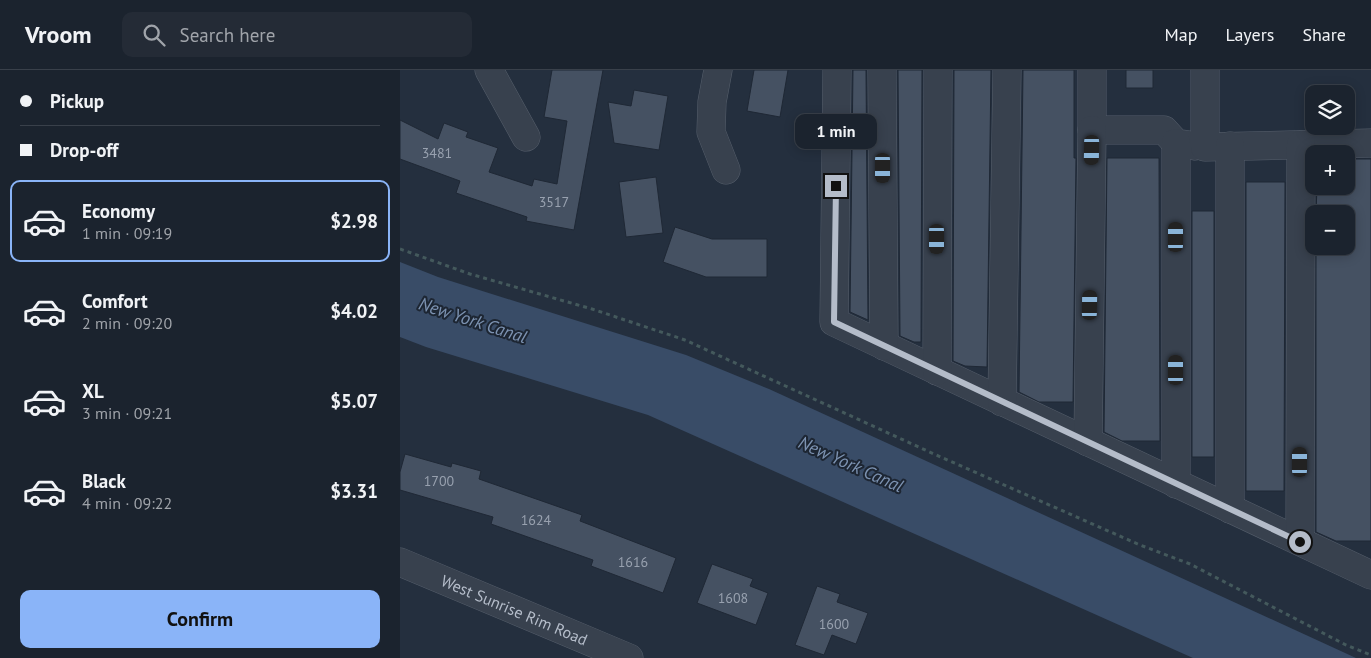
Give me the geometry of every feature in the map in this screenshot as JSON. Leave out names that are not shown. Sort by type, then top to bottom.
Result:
[{"type":"street","points":[[488,70],[526,137]]},
{"type":"street","points":[[718,70],[712,102],[711,132],[726,170]]},
{"type":"street","points":[[837,70],[834,322],[1371,575]]},
{"type":"street","points":[[882,70],[884,346]]},
{"type":"street","points":[[937,370],[938,70]]},
{"type":"street","points":[[1002,402],[1006,70]]},
{"type":"street","points":[[1088,442],[1092,70]]},
{"type":"street","points":[[1205,70],[1213,143],[1230,509]]},
{"type":"street","points":[[1092,130],[1164,130],[1176,143],[1176,484]]},
{"type":"street","points":[[1176,143],[1371,143]]},
{"type":"street","points":[[1300,542],[1301,144]]},
{"type":"street","name":"West Sunrise Rim Road","points":[[400,562],[629,658]]},
{"type":"path","points":[[400,249],[470,274],[592,309],[685,340],[943,458],[1131,541],[1190,564],[1346,645],[1371,655]]},
{"type":"water","name":"New York Canal","points":[[400,262],[438,277],[686,355],[769,389],[1356,658],[1193,658],[648,415],[426,347],[400,337]]},
{"type":"building","points":[[552,70],[603,70],[574,230],[526,221],[527,217],[456,193],[460,181],[400,159],[400,120],[438,139],[444,123],[468,132],[466,137],[498,148],[489,172],[532,186],[534,179],[557,184],[567,121],[544,117]]},
{"type":"building","points":[[754,70],[788,70],[780,117],[747,111]]},
{"type":"building","points":[[853,70],[866,70],[868,320],[850,312]]},
{"type":"building","points":[[898,70],[922,70],[921,342],[914,342],[900,336]]},
{"type":"building","points":[[954,70],[991,70],[987,367],[965,366],[953,361]]},
{"type":"building","points":[[1023,70],[1074,70],[1074,158],[1076,158],[1073,402],[1039,402],[1019,392]]},
{"type":"building","points":[[1126,70],[1153,70],[1153,88],[1126,88]]},
{"type":"building","points":[[634,90],[668,96],[659,150],[614,143],[608,102],[631,106]]},
{"type":"building","points":[[1107,158],[1159,158],[1160,441],[1122,441],[1104,432]]},
{"type":"building","points":[[1355,159],[1371,159],[1371,541],[1336,541],[1316,532],[1316,255],[1355,255],[1355,205],[1316,205],[1317,195],[1355,195]]},
{"type":"building","points":[[656,177],[663,233],[626,237],[619,182]]},
{"type":"building","points":[[1246,182],[1285,182],[1284,491],[1246,491]]},
{"type":"building","points":[[1192,211],[1214,211],[1214,457],[1192,457]]},
{"type":"building","points":[[675,227],[712,239],[767,239],[767,277],[706,277],[663,262]]},
{"type":"building","points":[[405,454],[451,467],[452,463],[481,471],[479,479],[582,515],[580,521],[676,558],[663,593],[591,566],[593,560],[491,524],[493,517],[400,490],[400,472]]},
{"type":"building","points":[[712,564],[753,579],[750,586],[768,593],[756,625],[697,603]]},
{"type":"building","points":[[817,586],[840,594],[837,602],[868,613],[856,644],[832,635],[824,655],[795,645]]},
{"type":"route","points":[[836,186],[834,322],[1300,542]]}]
